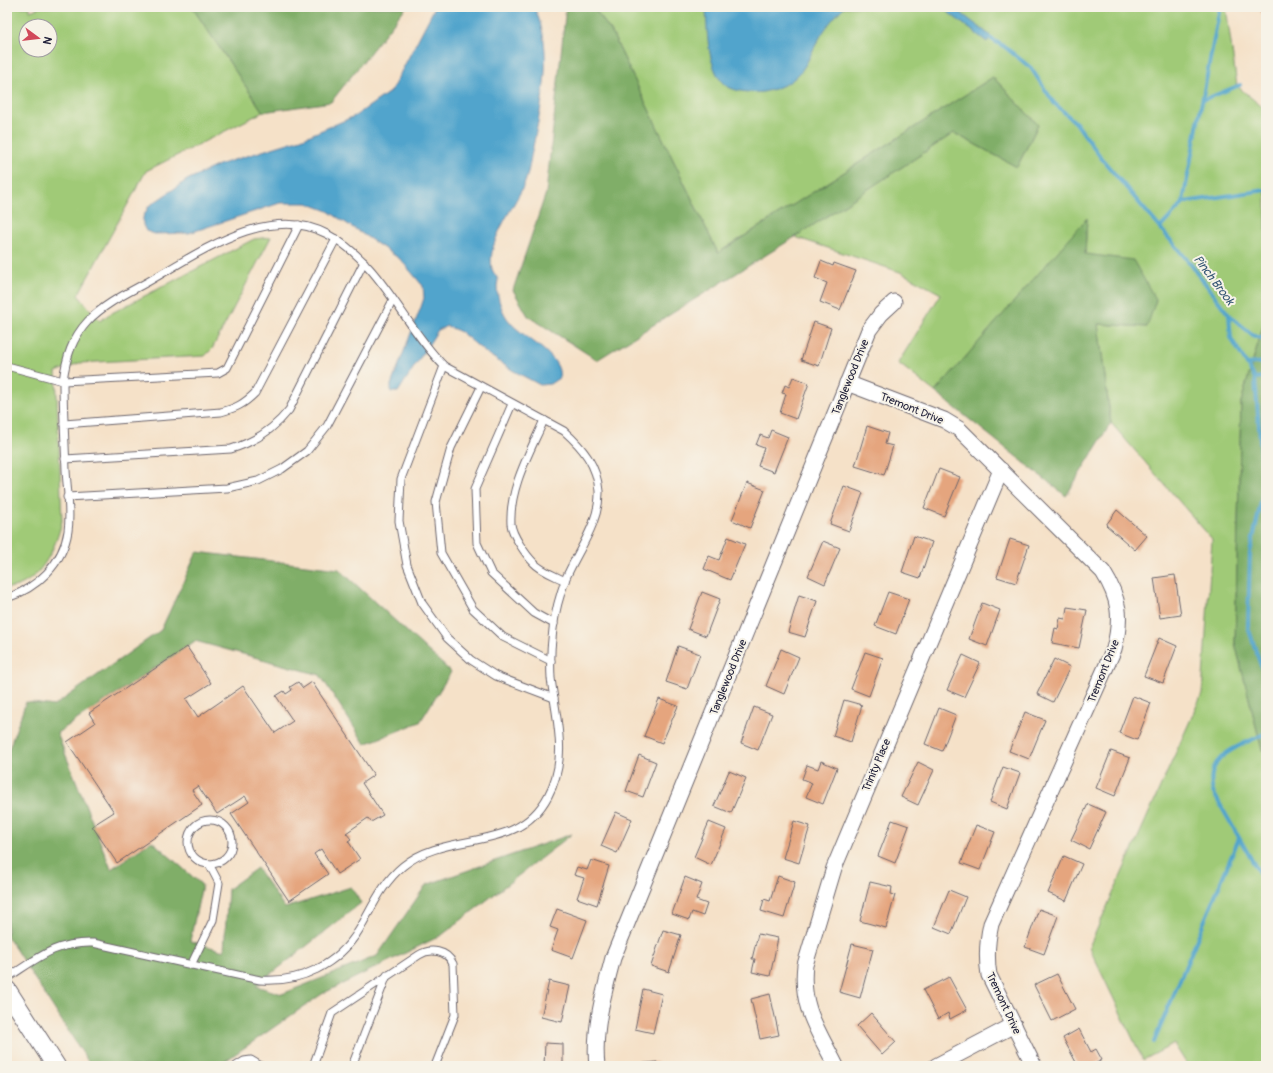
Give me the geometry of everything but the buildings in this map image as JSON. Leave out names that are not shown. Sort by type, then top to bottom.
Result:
[{"type":"street","name":"Tanglewood Drive","points":[[597,1066],[599,1027],[604,992],[613,958],[869,330],[881,314],[894,302]]},
{"type":"street","name":"Tremont Drive","points":[[847,383],[944,420],[959,429],[1103,572],[1112,587],[1119,615],[1119,632],[1108,664],[991,924],[988,942],[987,959],[989,975],[1034,1066]]},
{"type":"street","name":"Trinity Place","points":[[836,1066],[809,1014],[804,997],[803,979],[805,965],[834,868],[1001,470]]},
{"type":"street","points":[[7,990],[56,1066]]},
{"type":"street","points":[[936,1066],[1014,1025]]},
{"type":"lane","points":[[7,598],[20,594],[33,586],[46,575],[56,561],[68,532],[63,381],[65,364],[70,347],[78,334],[88,320],[101,310],[208,248],[242,232],[276,225],[299,225],[327,233],[336,239],[364,262],[434,356],[444,366],[564,431],[588,456],[597,475],[599,492],[594,521],[565,581],[554,624],[551,661],[554,698],[561,745],[560,762],[556,779],[548,798],[527,822],[512,831],[495,837],[434,848],[404,865],[380,892],[358,932],[347,946],[332,960],[317,970],[301,976],[284,980],[266,980],[94,943],[79,943],[64,945],[48,951],[7,978]]},
{"type":"lane","points":[[7,366],[63,381],[218,373],[227,368],[299,225]]},
{"type":"lane","points":[[64,424],[221,412],[235,409],[245,403],[255,393],[336,239]]},
{"type":"lane","points":[[66,460],[231,449],[248,444],[265,434],[279,423],[289,410],[364,262]]},
{"type":"lane","points":[[67,497],[227,488],[258,481],[282,469],[307,451],[327,426],[393,300]]},
{"type":"lane","points":[[444,366],[401,479],[399,521],[407,565],[422,603],[447,638],[471,660],[496,676],[554,698]]},
{"type":"lane","points":[[481,387],[451,448],[436,502],[441,553],[473,609],[503,637],[551,661]]},
{"type":"lane","points":[[512,404],[474,489],[477,543],[491,573],[534,613],[554,624]]},
{"type":"lane","points":[[544,420],[520,474],[513,500],[511,525],[522,548],[534,564],[565,581]]},
{"type":"lane","points":[[191,965],[213,920],[219,883],[209,864],[199,860],[191,853],[189,837],[195,826],[201,822],[215,820],[227,828],[232,841],[228,855],[223,860],[209,864]]},
{"type":"lane","points":[[313,1066],[332,1013],[387,975],[425,951],[431,950],[446,955],[452,964],[454,1015],[435,1066]]},
{"type":"lane","points":[[352,1066],[387,975]]},
{"type":"lane","points":[[236,1066],[244,1061],[251,1060],[260,1066]]},
{"type":"green space","points":[[7,7],[30,7],[30,11],[40,7],[192,7],[263,112],[146,171],[78,295],[100,321],[108,315],[254,239],[271,237],[212,349],[205,356],[79,363],[56,372],[62,521],[55,543],[44,564],[37,573],[18,586],[7,588]]},
{"type":"green space","points":[[192,7],[406,7],[331,102],[263,112]]},
{"type":"green space","points":[[566,7],[593,7],[611,31],[718,253],[993,77],[1038,125],[1017,167],[954,133],[795,237],[597,360],[528,316],[513,290],[546,193]]},
{"type":"green space","points":[[593,7],[1226,7],[1237,86],[1266,110],[1266,325],[1263,327],[1241,402],[1235,643],[1262,750],[1266,752],[1266,1066],[1188,1066],[1174,1044],[1143,1060],[1089,947],[1202,694],[1212,539],[1111,423],[1098,324],[1147,327],[1085,254],[1087,219],[935,392],[898,363],[941,294],[900,272],[795,237],[954,133],[1017,167],[1038,125],[993,77],[718,253],[611,31]]},
{"type":"green space","points":[[1087,218],[1085,254],[1133,260],[1156,300],[1147,327],[1098,324],[1111,423],[1066,496],[935,392]]},
{"type":"green space","points":[[1266,325],[1266,752],[1262,750],[1235,643],[1241,402],[1263,326]]},
{"type":"green space","points":[[197,552],[339,569],[451,672],[420,722],[365,744],[320,675],[195,641],[57,733],[111,869],[152,841],[202,885],[190,941],[224,951],[228,889],[257,868],[285,908],[351,887],[361,903],[256,986],[282,994],[377,956],[426,885],[572,834],[442,935],[322,994],[218,1066],[91,1066],[7,936],[7,754],[26,702],[54,706],[161,630]]},
{"type":"water","points":[[435,7],[534,7],[540,24],[544,41],[545,76],[540,112],[526,181],[497,237],[491,259],[492,269],[498,280],[497,291],[502,310],[516,328],[549,355],[559,370],[559,378],[550,384],[540,385],[512,370],[486,353],[461,332],[447,326],[438,330],[398,392],[391,392],[391,385],[424,298],[423,286],[400,259],[328,211],[307,203],[280,203],[189,233],[155,234],[146,231],[143,225],[143,217],[149,206],[187,180],[221,164],[301,139],[355,116],[391,91]]},
{"type":"water","points":[[706,7],[844,7],[823,32],[807,63],[795,78],[780,87],[769,91],[747,92],[729,88],[721,81],[716,73],[710,55],[707,35]]},
{"type":"water","points":[[941,7],[953,7],[991,36],[987,42]]},
{"type":"waterway","points":[[1183,201],[1220,7]]},
{"type":"waterway","name":"Pinch Brook","points":[[986,36],[1005,47],[1031,68],[1054,103],[1076,123],[1102,159],[1189,262],[1229,315],[1231,338],[1255,378],[1264,488],[1250,553],[1248,627],[1261,666],[1266,676]]},
{"type":"waterway","points":[[1203,100],[1240,85]]},
{"type":"waterway","points":[[1160,228],[1184,202],[1266,190]]},
{"type":"waterway","points":[[1229,315],[1254,336],[1266,339]]},
{"type":"waterway","points":[[1247,364],[1266,362]]},
{"type":"waterway","points":[[1255,378],[1266,377]]},
{"type":"waterway","points":[[1266,733],[1226,754],[1218,761],[1213,769],[1211,779],[1213,792],[1266,885]]},
{"type":"waterway","points":[[1154,1042],[1239,838]]}]
